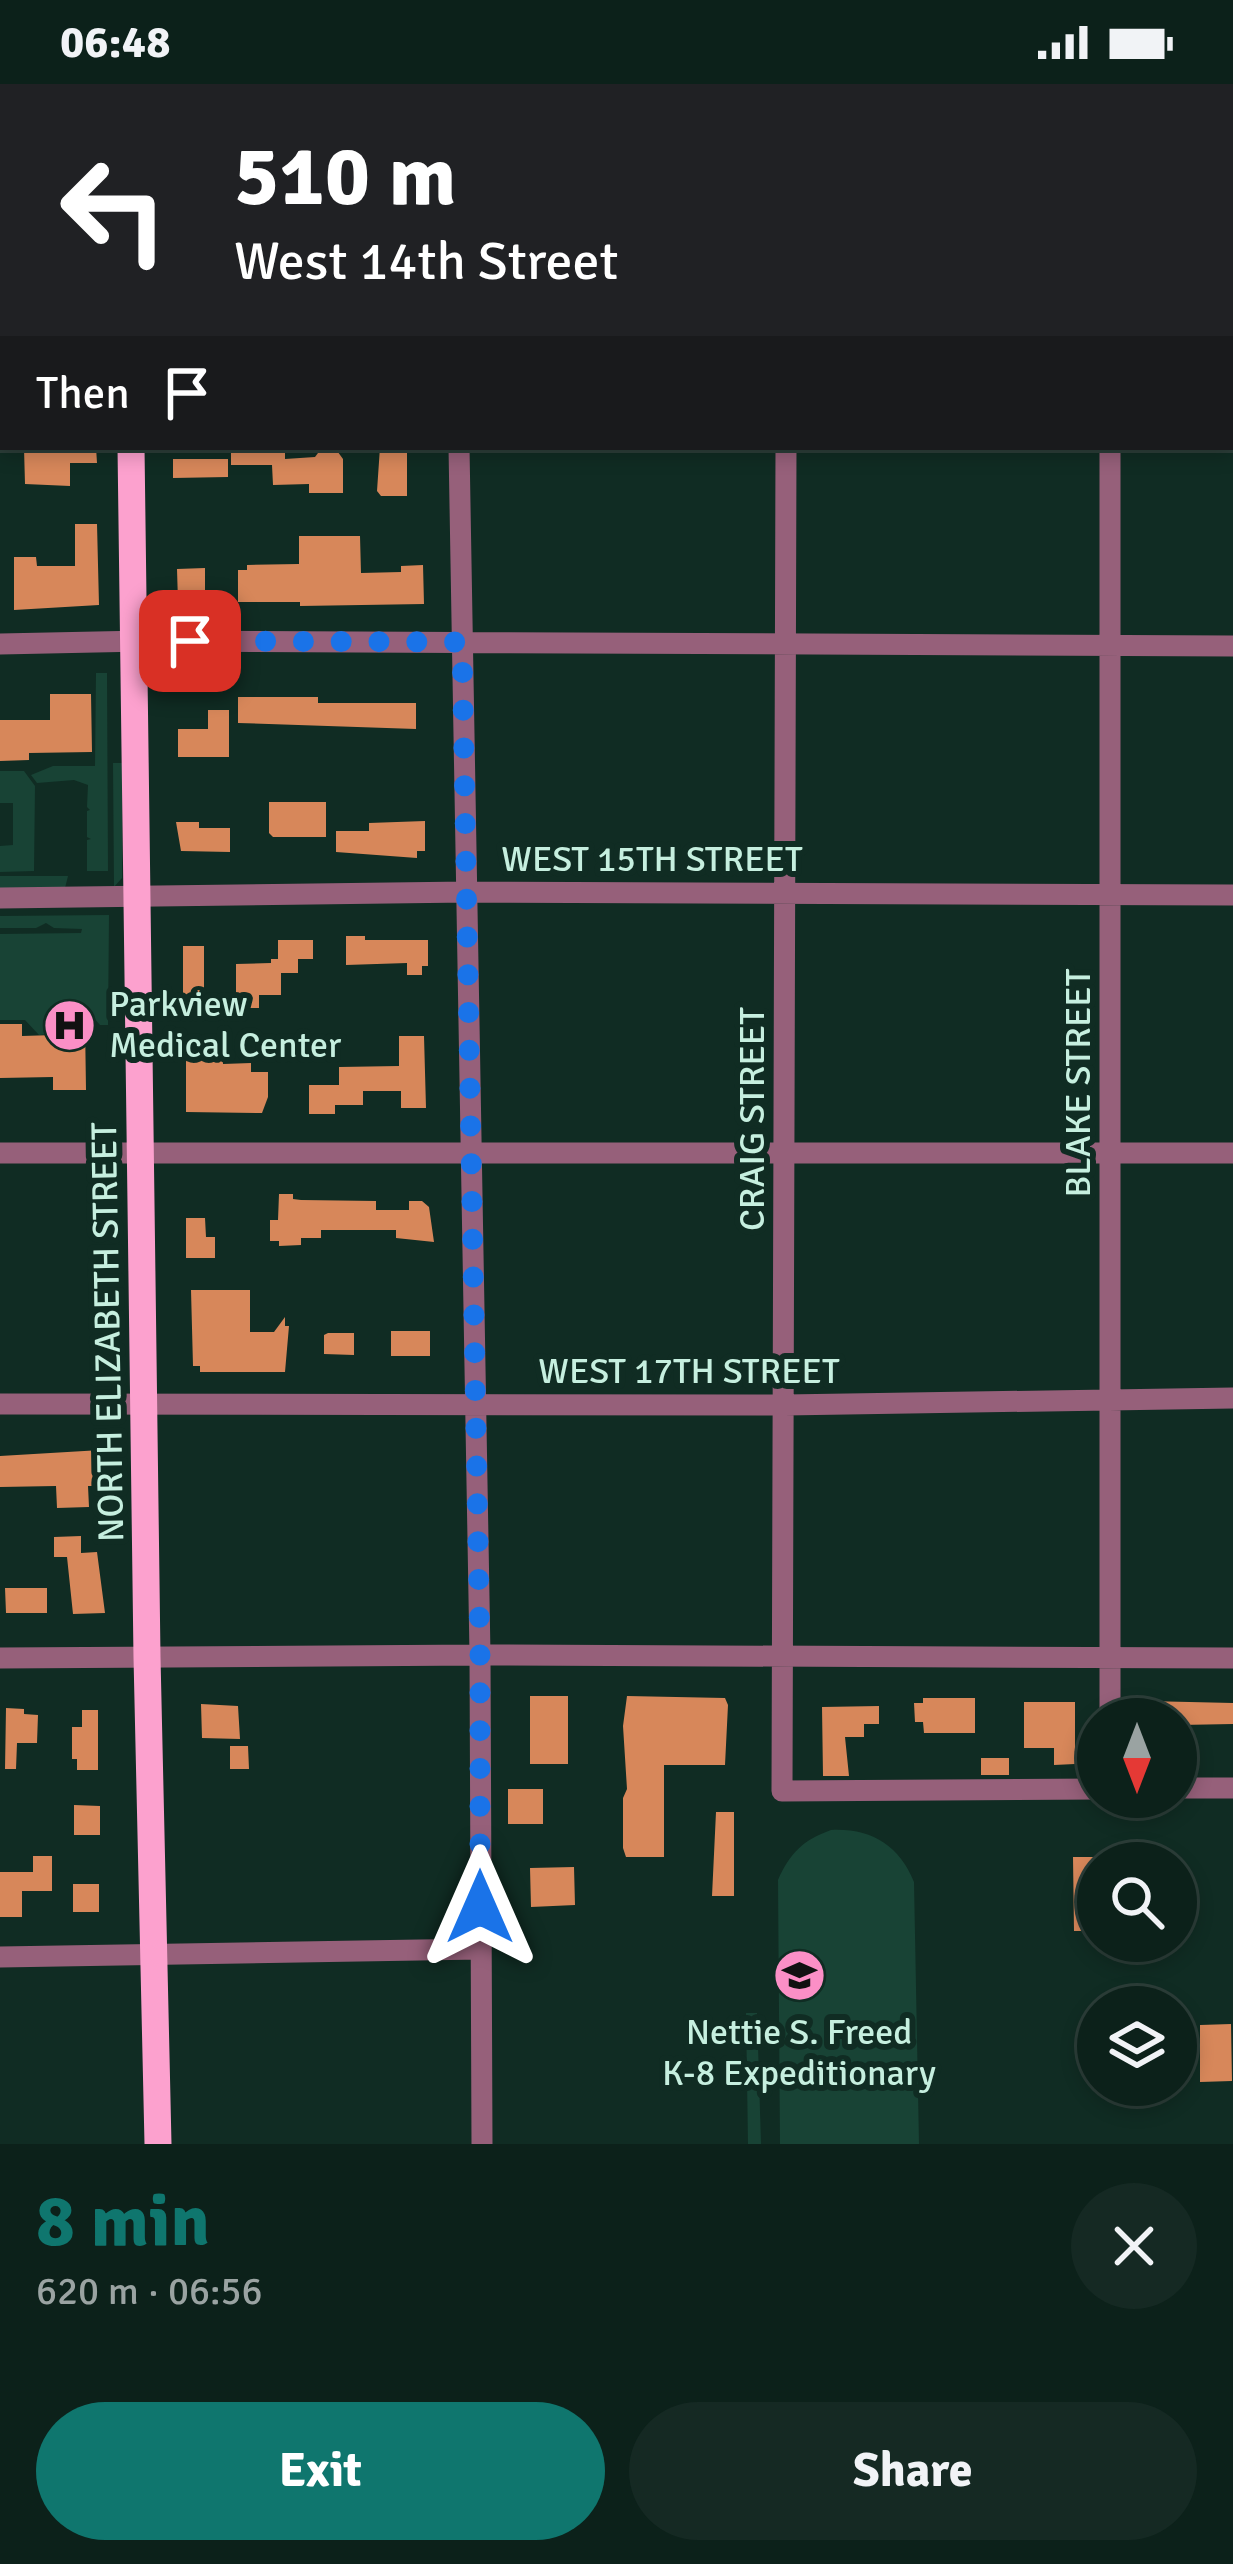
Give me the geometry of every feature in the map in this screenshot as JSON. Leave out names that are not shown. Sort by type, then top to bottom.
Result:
[{"type":"main road","name":"NORTH ELIZABETH STREET","points":[[131,450],[158,2144]]},
{"type":"street","points":[[459,450],[480,1655],[482,2144]]},
{"type":"street","name":"CRAIG STREET","points":[[786,450],[782,1791],[1077,1789]]},
{"type":"street","name":"BLAKE STREET","points":[[1110,450],[1110,1698]]},
{"type":"street","points":[[0,644],[1233,646]]},
{"type":"street","name":"WEST 15TH STREET","points":[[0,898],[467,892],[1233,895]]},
{"type":"street","points":[[0,1153],[1233,1153]]},
{"type":"street","name":"WEST 17TH STREET","points":[[0,1404],[785,1406],[1233,1398]]},
{"type":"street","points":[[0,1658],[1233,1658]]},
{"type":"street","points":[[1197,1788],[1233,1788]]},
{"type":"street","points":[[0,1957],[480,1949]]},
{"type":"green space","points":[[96,673],[107,673],[108,871],[87,871],[87,840],[91,839],[87,837],[88,785],[74,780],[37,783],[31,775],[53,766],[95,766]]},
{"type":"green space","points":[[113,763],[122,763],[122,878],[114,887]]},
{"type":"green space","points":[[0,771],[24,771],[35,786],[34,871],[0,872],[0,846],[13,845],[13,803],[0,803]]},
{"type":"green space","points":[[0,876],[68,876],[65,888],[0,888]]},
{"type":"green space","points":[[109,915],[108,1025],[100,1025],[93,1017],[52,1017],[52,1034],[39,1035],[25,1020],[0,1020],[0,934],[81,933],[82,929],[54,928],[46,923],[36,928],[0,928],[0,916]]},
{"type":"green space","points":[[831,1830],[859,1832],[882,1841],[900,1858],[914,1882],[919,2144],[780,2144],[778,1880],[798,1849]]},
{"type":"green space","points":[[746,2013],[757,2013],[761,2144],[748,2144]]},
{"type":"building","points":[[24,450],[96,450],[97,463],[70,463],[70,486],[25,484]]},
{"type":"building","points":[[231,450],[285,450],[285,459],[336,450],[343,459],[343,493],[309,493],[309,484],[273,485],[272,465],[231,465]]},
{"type":"building","points":[[380,450],[407,450],[407,496],[381,496],[377,491]]},
{"type":"building","points":[[173,459],[228,459],[228,477],[173,478]]},
{"type":"building","points":[[75,524],[97,524],[99,605],[14,610],[14,557],[36,557],[37,566],[75,566]]},
{"type":"building","points":[[299,536],[360,536],[361,573],[401,572],[401,566],[423,565],[424,604],[238,602],[238,570],[247,570],[247,565],[299,564]]},
{"type":"building","points":[[205,568],[205,602],[178,602],[177,569]]},
{"type":"building","points":[[50,694],[91,694],[92,752],[29,753],[29,760],[0,761],[0,720],[50,720]]},
{"type":"building","points":[[238,697],[416,703],[416,729],[238,723]]},
{"type":"building","points":[[208,710],[229,710],[229,757],[178,757],[178,729],[208,729]]},
{"type":"building","points":[[269,802],[326,802],[326,837],[273,837]]},
{"type":"building","points":[[425,821],[425,851],[417,851],[417,858],[336,852],[336,831],[369,831],[369,823]]},
{"type":"building","points":[[176,822],[230,828],[230,852],[181,851]]},
{"type":"building","points":[[346,936],[428,940],[428,966],[422,966],[422,975],[407,975],[407,963],[346,965]]},
{"type":"building","points":[[278,940],[313,940],[313,959],[298,959],[298,973],[281,973],[281,995],[259,995],[259,1008],[236,1008],[236,964],[278,959]]},
{"type":"building","points":[[183,946],[204,946],[204,1016],[183,1017]]},
{"type":"building","points":[[53,1023],[85,1023],[86,1090],[53,1090],[53,1077],[0,1078],[0,1024],[22,1024],[22,1036],[54,1035]]},
{"type":"building","points":[[399,1036],[424,1036],[426,1108],[401,1108],[401,1091],[363,1091],[363,1105],[335,1105],[335,1114],[309,1114],[309,1085],[339,1085],[339,1067],[399,1066]]},
{"type":"building","points":[[186,1050],[223,1050],[223,1064],[251,1063],[251,1072],[268,1072],[268,1097],[262,1113],[186,1112]]},
{"type":"building","points":[[279,1194],[293,1194],[293,1199],[301,1200],[376,1201],[376,1210],[409,1210],[409,1201],[422,1201],[429,1207],[434,1242],[396,1238],[396,1230],[321,1230],[321,1238],[301,1238],[301,1245],[279,1246],[279,1241],[270,1241],[270,1220],[278,1220]]},
{"type":"building","points":[[186,1218],[205,1218],[206,1237],[215,1237],[215,1258],[186,1258]]},
{"type":"building","points":[[191,1290],[250,1290],[250,1332],[274,1332],[285,1317],[285,1326],[289,1326],[285,1372],[200,1372],[200,1366],[193,1366]]},
{"type":"building","points":[[391,1331],[430,1331],[430,1356],[391,1356]]},
{"type":"building","points":[[328,1333],[354,1333],[354,1355],[324,1354]]},
{"type":"building","points":[[101,1450],[102,1486],[88,1486],[89,1507],[57,1508],[56,1486],[0,1487],[0,1456]]},
{"type":"building","points":[[81,1536],[81,1553],[97,1552],[105,1613],[73,1614],[67,1557],[54,1557],[54,1537]]},
{"type":"building","points":[[5,1588],[47,1588],[47,1613],[6,1613]]},
{"type":"building","points":[[530,1696],[568,1696],[568,1764],[530,1764]]},
{"type":"building","points":[[627,1696],[725,1698],[728,1705],[725,1765],[664,1765],[664,1857],[626,1857],[623,1848]]},
{"type":"building","points":[[923,1698],[975,1698],[975,1733],[924,1733],[923,1722],[915,1722],[914,1703],[923,1703]]},
{"type":"building","points":[[1024,1702],[1075,1702],[1075,1764],[1054,1765],[1054,1748],[1024,1748]]},
{"type":"building","points":[[1197,1702],[1233,1703],[1233,1724],[1197,1725]]},
{"type":"building","points":[[201,1704],[238,1706],[240,1739],[202,1738]]},
{"type":"building","points":[[879,1706],[879,1724],[864,1724],[864,1737],[845,1737],[849,1776],[823,1776],[822,1707]]},
{"type":"building","points":[[6,1708],[38,1715],[37,1743],[17,1743],[16,1769],[5,1769]]},
{"type":"building","points":[[82,1710],[98,1710],[98,1770],[77,1770],[77,1759],[72,1759],[72,1727],[82,1727]]},
{"type":"building","points":[[230,1746],[248,1746],[249,1769],[230,1769]]},
{"type":"building","points":[[981,1758],[1009,1758],[1009,1775],[981,1775]]},
{"type":"building","points":[[508,1789],[543,1789],[543,1824],[508,1824]]},
{"type":"building","points":[[74,1805],[100,1806],[100,1835],[74,1835]]},
{"type":"building","points":[[716,1812],[734,1812],[734,1896],[712,1896]]},
{"type":"building","points":[[33,1856],[52,1856],[52,1891],[22,1891],[22,1917],[0,1917],[0,1872],[33,1872]]},
{"type":"building","points":[[1073,1857],[1077,1857],[1077,1931]]},
{"type":"building","points":[[574,1867],[575,1905],[531,1907],[530,1868]]},
{"type":"building","points":[[73,1884],[99,1884],[99,1912],[73,1912]]},
{"type":"building","points":[[1231,2024],[1232,2081],[1200,2082],[1200,2025]]},
{"type":"place","name":"Parkview Medical Center","points":[[70,1025]]},
{"type":"place","name":"Nettie S. Freed K-8 Expeditionary","points":[[799,1976]]},
{"type":"route","points":[[190,641],[462,642],[480,1907]]}]
